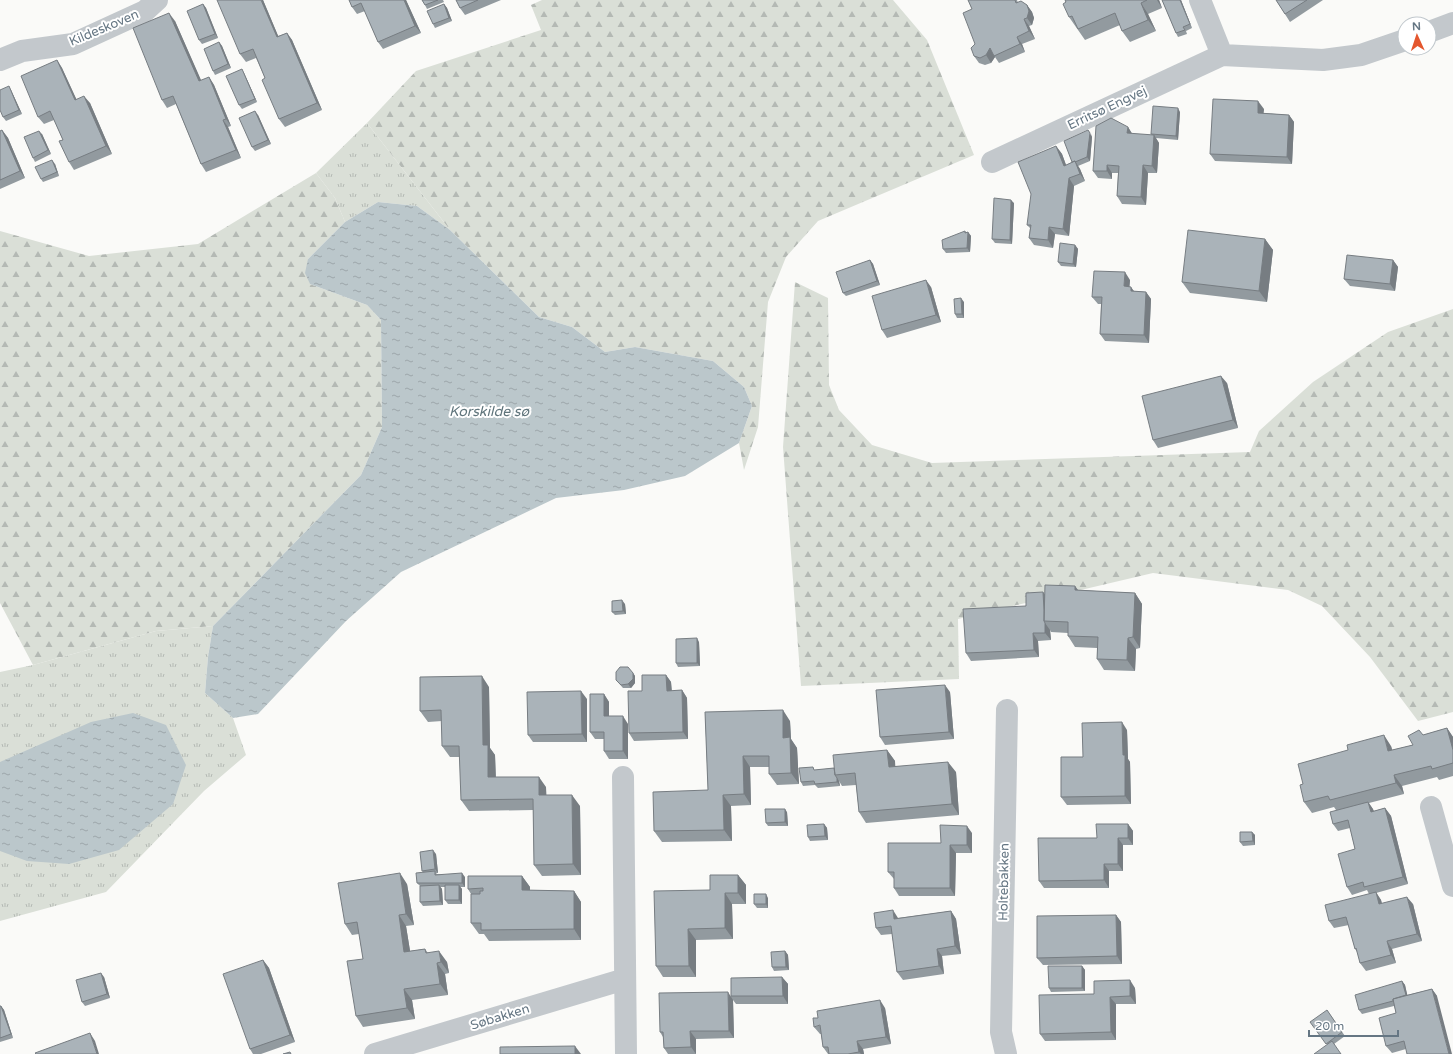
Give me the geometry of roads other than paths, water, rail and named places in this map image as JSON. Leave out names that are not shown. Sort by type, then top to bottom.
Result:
[{"type":"street","name":"Kildeskoven","points":[[0,60],[22,51],[73,44],[145,11],[157,0]]},
{"type":"street","points":[[1200,0],[1222,55]]},
{"type":"street","points":[[1437,29],[1453,23]]},
{"type":"street","name":"Erritsø Engvej","points":[[992,162],[1222,55],[1323,60],[1361,56],[1397,43]]},
{"type":"street","name":"Holtebakken","points":[[1006,1054],[1001,1032],[1007,710]]},
{"type":"street","points":[[623,777],[626,1054]]},
{"type":"street","points":[[1431,807],[1453,886]]},
{"type":"street","name":"Søbakken","points":[[375,1054],[625,979]]},
{"type":"water","name":"Korskilde sø","points":[[378,202],[417,206],[450,230],[539,317],[572,327],[605,352],[635,347],[713,361],[744,387],[752,406],[739,443],[685,476],[624,490],[556,498],[401,572],[346,621],[258,714],[233,718],[205,693],[208,657],[213,626],[361,475],[382,427],[381,320],[367,305],[310,284],[305,273],[308,259],[345,222]]},
{"type":"water","points":[[133,713],[166,725],[186,765],[173,804],[119,850],[69,864],[27,861],[0,851],[0,762],[91,722]]}]
